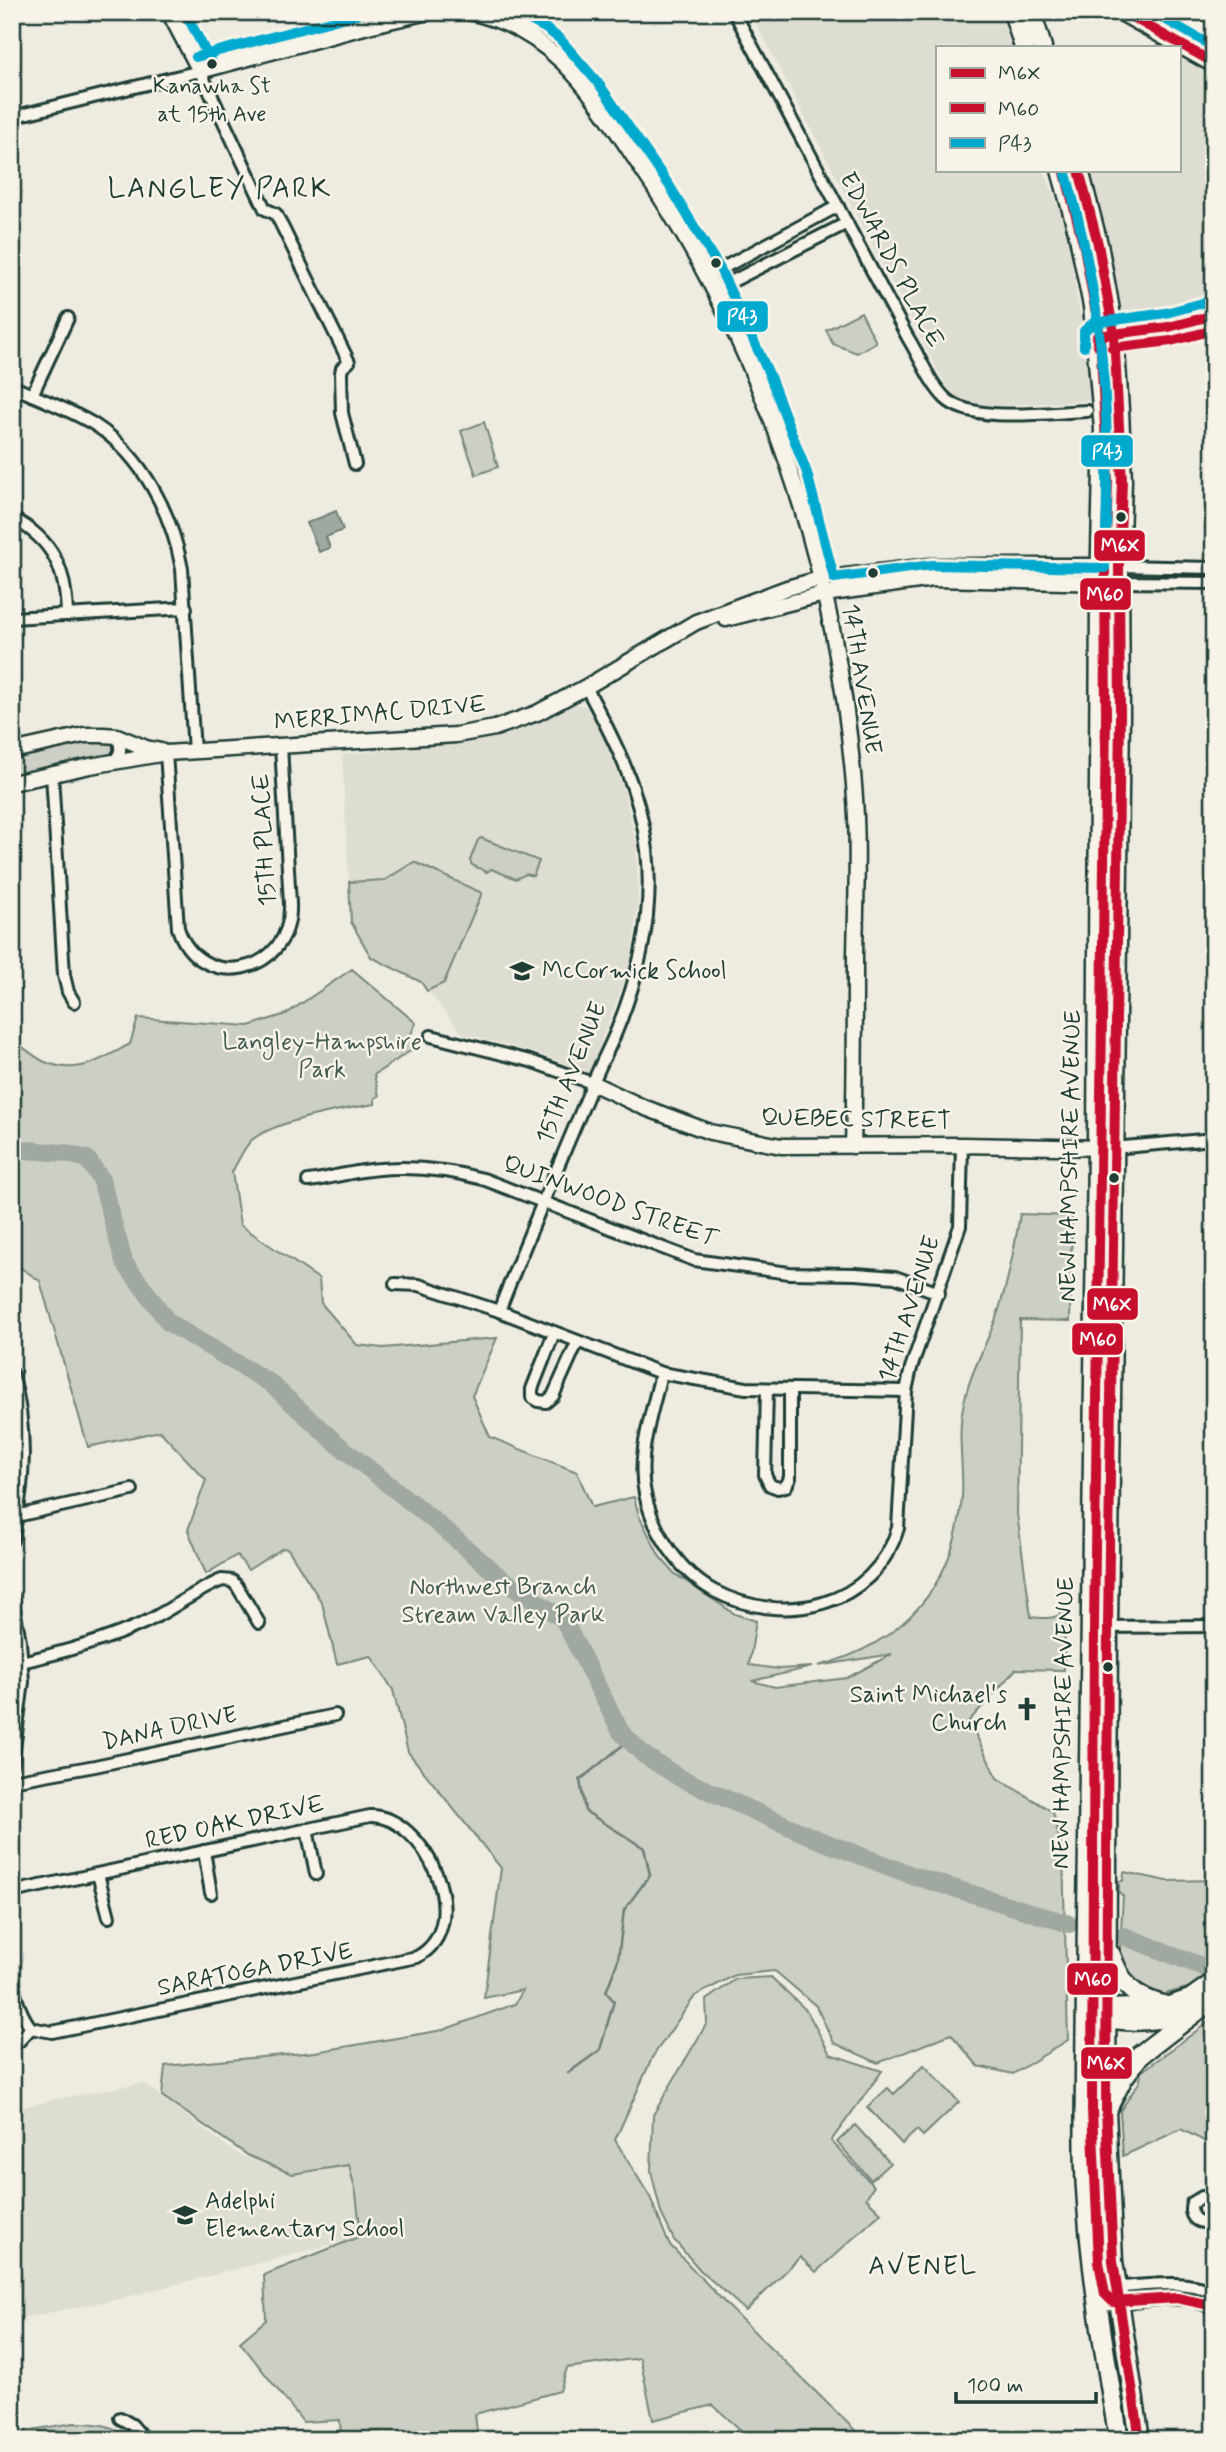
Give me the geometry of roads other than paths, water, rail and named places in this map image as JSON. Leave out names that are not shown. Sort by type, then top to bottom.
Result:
[{"type":"main road","points":[[1013,12],[1024,46]]},
{"type":"main road","points":[[1031,12],[1041,46]]},
{"type":"main road","points":[[1123,12],[1214,63]]},
{"type":"main road","points":[[1177,12],[1214,35]]},
{"type":"main road","points":[[1191,50],[1201,44],[1214,42]]},
{"type":"main road","name":"NEW HAMPSHIRE AVENUE","points":[[1062,172],[1105,335]]},
{"type":"main road","name":"NEW HAMPSHIRE AVENUE","points":[[1080,172],[1098,244],[1105,335],[1104,429],[1110,575],[1099,1628],[1086,2014],[1086,2187],[1096,2297],[1119,2440]]},
{"type":"main road","name":"NEW HAMPSHIRE AVENUE","points":[[1099,1628],[1108,1945],[1106,2110],[1113,2261],[1140,2440]]},
{"type":"main road","points":[[1108,1945],[1118,1974],[1131,1990],[1142,1998],[1166,2006]]},
{"type":"main road","points":[[1086,2014],[1166,2006],[1213,1990]]},
{"type":"main road","points":[[1107,2014],[1156,2021],[1191,2010],[1213,1990]]},
{"type":"main road","points":[[1106,2110],[1123,2078],[1140,2055],[1213,1990]]},
{"type":"street","points":[[169,12],[265,209],[276,214],[349,362],[342,368],[341,373],[342,413],[355,464]]},
{"type":"street","points":[[12,117],[428,12]]},
{"type":"street","name":"14TH AVENUE","points":[[468,12],[506,17],[523,32],[550,49],[588,93],[658,193],[708,276],[775,426],[802,506],[822,586],[845,713],[854,787],[858,857],[853,1146]]},
{"type":"street","points":[[523,32],[531,12]]},
{"type":"street","name":"EDWARDS PLACE","points":[[734,12],[939,391],[961,408],[982,414],[1087,411]]},
{"type":"street","points":[[708,276],[838,206]]},
{"type":"street","points":[[715,290],[847,223]]},
{"type":"street","points":[[1105,335],[1185,324],[1214,315]]},
{"type":"street","points":[[32,395],[68,318]]},
{"type":"street","points":[[12,386],[97,426],[120,446],[141,470],[155,493],[176,541],[182,569],[194,751]]},
{"type":"street","points":[[12,518],[40,537],[55,558],[65,582],[66,615]]},
{"type":"street","name":"MERRIMAC DRIVE","points":[[12,783],[166,753],[445,736],[480,731],[537,713],[696,622],[788,588],[822,586],[929,566],[1214,583]]},
{"type":"street","name":"MERRIMAC DRIVE","points":[[1110,575],[1214,568]]},
{"type":"street","points":[[12,618],[186,608]]},
{"type":"street","name":"15TH AVENUE","points":[[499,1311],[592,1083],[617,1030],[644,948],[648,878],[644,830],[631,779],[586,687]]},
{"type":"street","name":"MERRIMAC DRIVE","points":[[12,751],[84,736],[117,736],[166,753]]},
{"type":"street","points":[[111,763],[120,753],[121,746],[117,736]]},
{"type":"street","name":"15TH PLACE","points":[[166,753],[176,903],[181,937],[194,955],[214,966],[224,968],[254,964],[272,954],[287,930],[291,914],[281,746]]},
{"type":"street","points":[[52,774],[64,975],[68,992],[74,1002]]},
{"type":"street","name":"QUEBEC STREET","points":[[431,1036],[530,1061],[592,1083],[643,1107],[710,1132],[781,1146],[962,1145],[1105,1148],[1214,1139]]},
{"type":"street","name":"14TH AVENUE","points":[[660,1373],[642,1460],[645,1493],[654,1521],[669,1549],[695,1577],[712,1590],[773,1608],[799,1609],[825,1603],[852,1590],[882,1563],[893,1545],[898,1528],[906,1391],[911,1368],[960,1226],[962,1145]]},
{"type":"street","name":"QUINWOOD STREET","points":[[308,1181],[372,1170],[441,1170],[483,1179],[694,1260],[789,1273],[895,1277],[939,1293]]},
{"type":"street","points":[[395,1284],[419,1286],[499,1311],[660,1373],[746,1388],[906,1391]]},
{"type":"street","points":[[554,1333],[532,1389],[532,1396],[538,1401],[547,1402],[553,1396],[577,1343]]},
{"type":"street","points":[[12,1373],[16,1409],[25,1444],[23,1485],[12,1540]]},
{"type":"street","points":[[767,1389],[765,1475],[770,1485],[778,1488],[786,1486],[790,1478],[790,1389]]},
{"type":"street","points":[[15,1516],[132,1490]]},
{"type":"street","points":[[17,1663],[72,1650],[124,1631],[148,1621],[222,1580],[232,1581],[237,1586],[259,1623]]},
{"type":"street","points":[[12,1597],[17,1663],[23,1693],[12,1764]]},
{"type":"street","points":[[1099,1628],[1214,1626]]},
{"type":"street","name":"DANA DRIVE","points":[[12,1781],[335,1715]]},
{"type":"street","name":"RED OAK DRIVE","points":[[12,1892],[382,1815],[408,1833],[429,1861],[438,1879]]},
{"type":"street","points":[[307,1829],[316,1874]]},
{"type":"street","points":[[204,1851],[211,1893]]},
{"type":"street","points":[[99,1874],[108,1917]]},
{"type":"street","name":"SARATOGA DRIVE","points":[[31,2028],[52,2032],[417,1957],[432,1946],[442,1926],[444,1900],[438,1879]]},
{"type":"street","points":[[12,1979],[13,1992],[31,2028],[19,2041]]},
{"type":"street","points":[[1213,2221],[1198,2222],[1192,2217],[1191,2207],[1196,2199],[1202,2197],[1214,2201]]},
{"type":"street","points":[[1096,2297],[1119,2297],[1174,2283],[1214,2292]]},
{"type":"street","points":[[1096,2297],[1195,2300],[1214,2309]]},
{"type":"street","points":[[120,2418],[132,2425],[145,2440]]},
{"type":"waterway","points":[[12,1149],[65,1153],[87,1159],[101,1179],[124,1262],[169,1323],[270,1383],[335,1442],[501,1578],[563,1619],[621,1732],[644,1755],[680,1778],[819,1840],[914,1876],[1069,1924]]},
{"type":"waterway","points":[[568,2073],[600,2050],[614,2001],[606,1992],[618,1960],[624,1910],[650,1875],[644,1848],[585,1811],[580,1780],[629,1740]]},
{"type":"waterway","points":[[1124,1936],[1214,1971]]},
{"type":"place","name":"Kanawha St at 15th Ave","points":[[212,64]]},
{"type":"place","name":"McCormick School","points":[[522,971]]},
{"type":"place","name":"Saint Michael's Church","points":[[1027,1709]]},
{"type":"place","name":"Adelphi Elementary School","points":[[185,2215]]},
{"type":"district","name":"LANGLEY PARK","points":[[220,189]]},
{"type":"district","name":"AVENEL","points":[[923,2267]]},
{"type":"park label","name":"Langley-Hampshire Park","points":[[322,1056]]},
{"type":"park label","name":"Northwest Branch Stream Valley Park","points":[[503,1601]]}]
